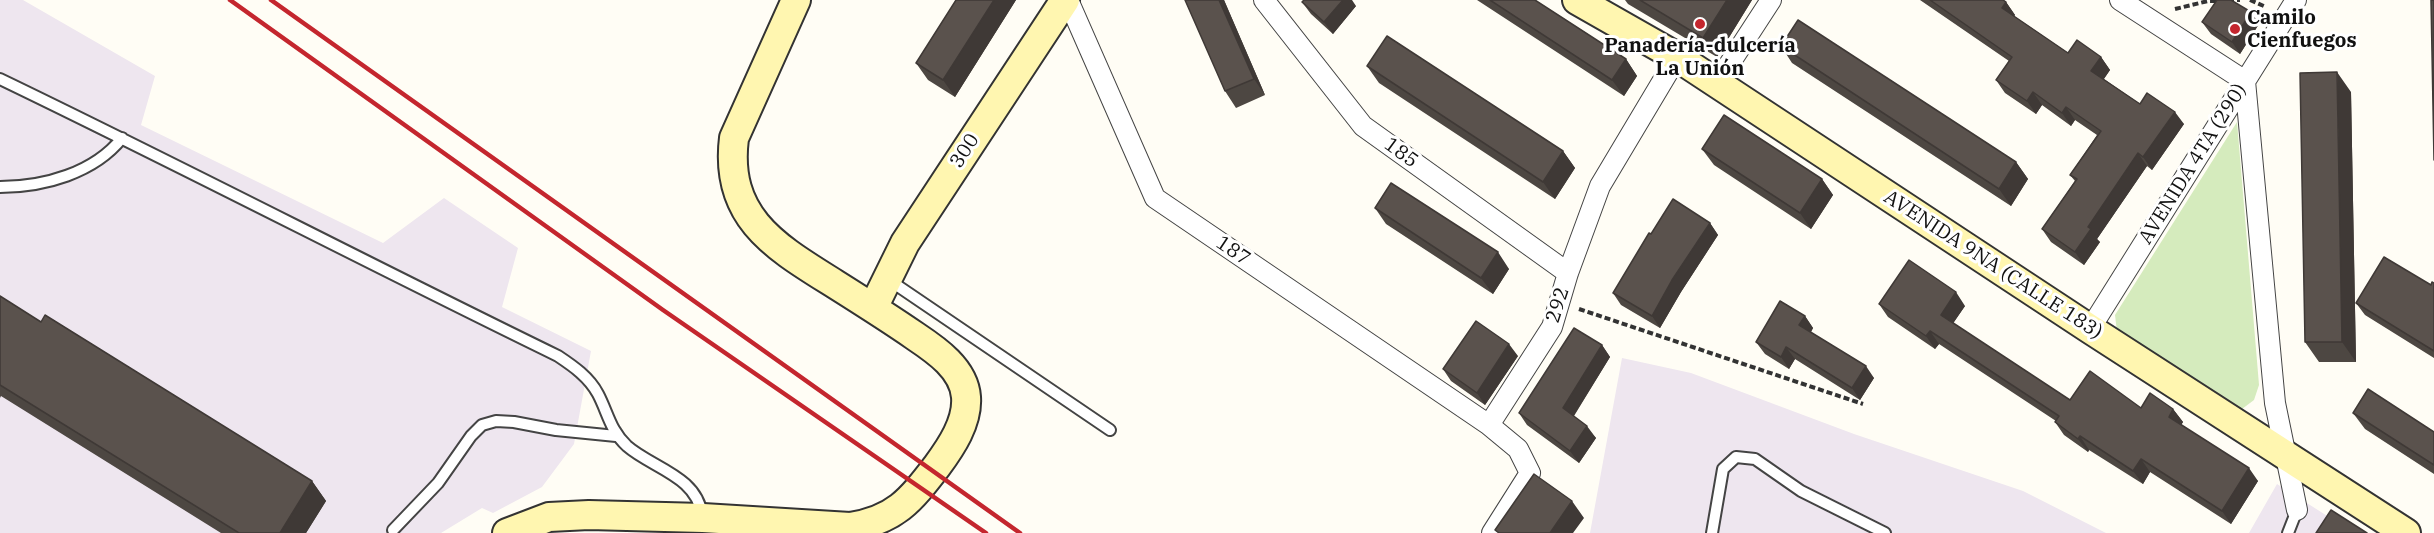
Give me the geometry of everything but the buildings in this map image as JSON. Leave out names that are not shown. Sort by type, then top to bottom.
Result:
[{"type":"street","points":[[507,533],[549,517],[588,524],[703,518],[850,527],[889,520],[904,506],[940,462],[958,434],[965,414],[966,395],[960,377],[946,360],[930,345],[782,250],[752,220],[736,190],[731,163],[734,138],[796,0]]},
{"type":"street","name":"300","points":[[873,308],[904,243],[1067,0]]},
{"type":"street","name":"187","points":[[1067,0],[1155,198],[1488,425]]},
{"type":"street","name":"185","points":[[1264,0],[1363,126],[1568,273]]},
{"type":"street","name":"AVENIDA 9NA (CALLE 183)","points":[[1577,0],[1718,83],[2090,329],[2406,533]]},
{"type":"street","points":[[1718,83],[1771,0]]},
{"type":"street","points":[[2120,0],[2245,81],[2274,403],[2297,510]]},
{"type":"street","name":"AVENIDA 4TA (290)","points":[[2090,329],[2296,0]]},
{"type":"street","name":"292","points":[[1488,425],[1552,327],[1568,273],[1600,186],[1677,57]]},
{"type":"street","points":[[1488,425],[1518,449],[1530,474],[1492,533]]},
{"type":"lane","points":[[0,79],[558,356],[580,371],[597,393],[616,436],[640,458],[681,479],[695,494],[703,518]]},
{"type":"lane","points":[[0,187],[16,187],[63,177],[111,152],[122,138]]},
{"type":"lane","points":[[887,279],[1110,430]]},
{"type":"lane","points":[[393,530],[438,483],[471,436],[482,425],[496,421],[514,422],[556,430],[616,436]]},
{"type":"lane","points":[[1712,533],[1723,469],[1736,457],[1755,459],[1801,491],[1885,533]]},
{"type":"lane","points":[[2288,533],[2297,510]]},
{"type":"path","points":[[2145,16],[2208,1],[2240,0]]},
{"type":"path","points":[[1560,303],[1863,405]]},
{"type":"shaded area","points":[[0,0],[23,0],[155,76],[141,125],[383,243],[444,198],[518,248],[502,307],[591,351],[574,444],[542,487],[493,513],[482,508],[441,533],[0,533]]},
{"type":"shaded area","points":[[1622,358],[1691,373],[1854,434],[2023,491],[2106,533],[1590,533]]},
{"type":"shaded area","points":[[2277,484],[2354,533],[2249,533]]},
{"type":"green space","points":[[2237,122],[2259,385],[2254,400],[2242,409],[2230,408],[2117,332],[2115,315]]},
{"type":"railway","points":[[230,0],[663,310],[986,533]]},
{"type":"railway","points":[[271,0],[1020,533]]},
{"type":"place","name":"Panadería-dulcería La Unión","points":[[1700,24]]},
{"type":"place","name":"Camilo Cienfuegos","points":[[2235,29]]}]
